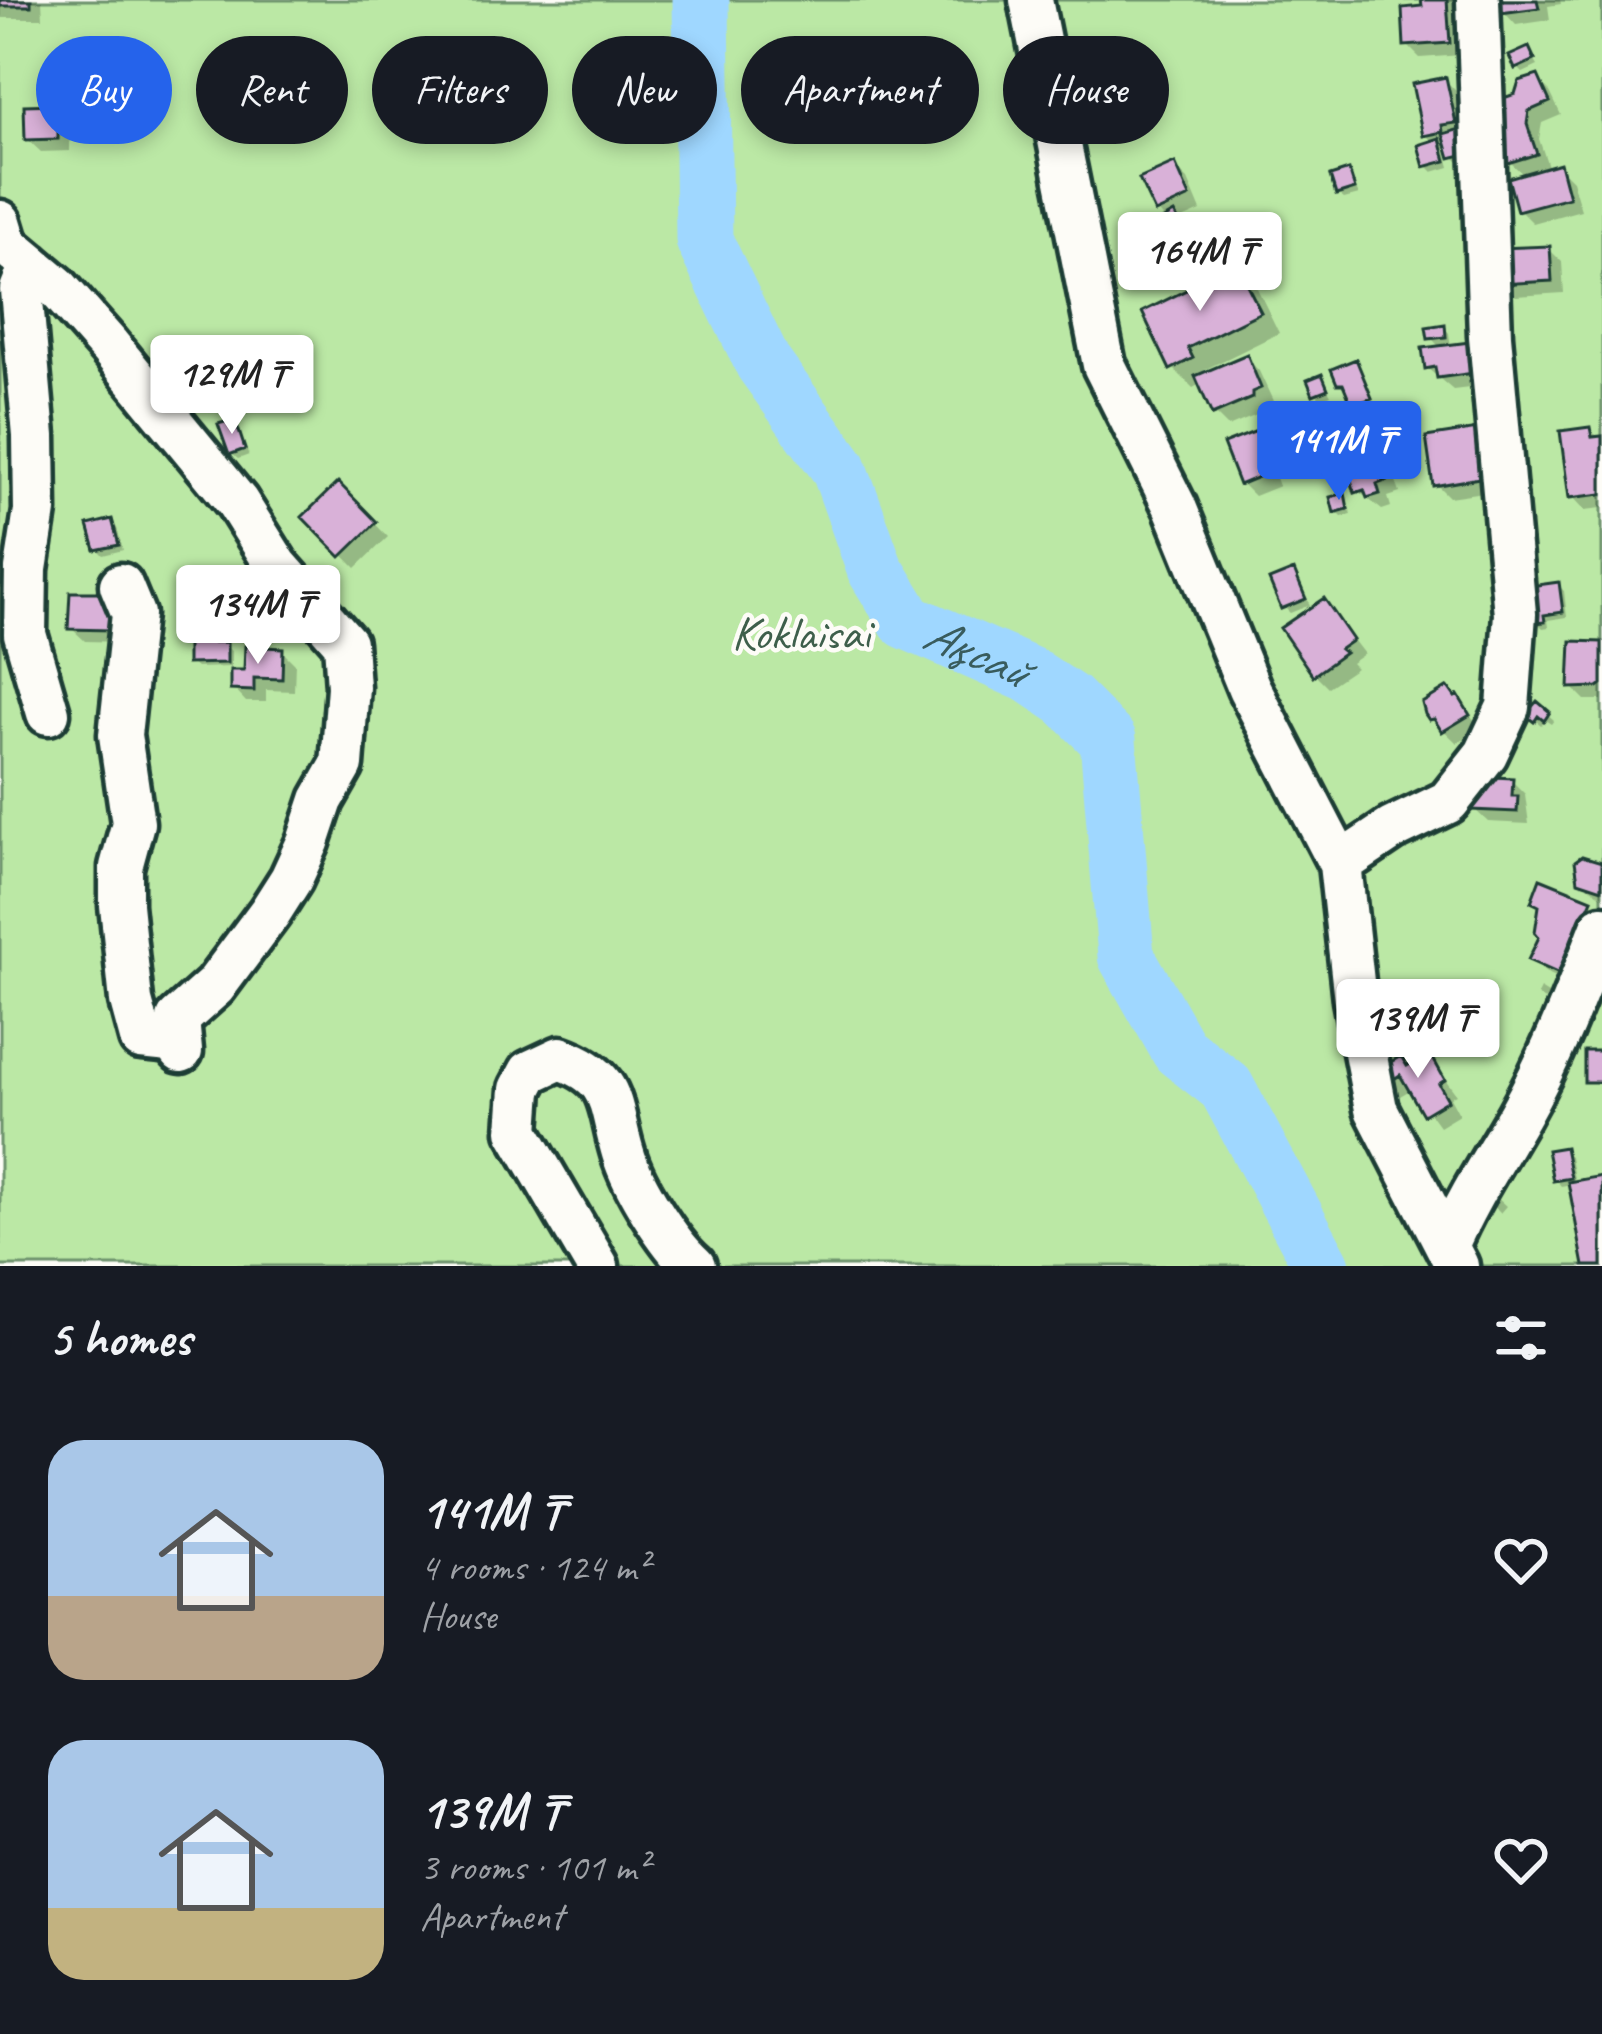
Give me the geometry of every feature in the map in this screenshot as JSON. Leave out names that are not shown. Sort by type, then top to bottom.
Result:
[{"type":"street","points":[[1031,0],[1104,365],[1175,507],[1249,688],[1340,865],[1355,1000],[1376,1109],[1452,1256]]},
{"type":"street","points":[[1340,865],[1392,829],[1448,802],[1486,754],[1508,707],[1515,614],[1490,337],[1478,0]]},
{"type":"street","points":[[0,187],[0,201]]},
{"type":"street","points":[[0,222],[7,244],[56,286],[180,431],[237,502],[277,566],[345,643],[348,687],[342,765],[322,800],[291,879],[214,986],[178,1019],[181,1046],[142,1038],[131,1000],[122,867],[133,823],[120,735],[134,614],[122,585]]},
{"type":"street","points":[[31,265],[21,290],[34,436],[25,634],[48,712]]},
{"type":"street","points":[[1452,1256],[1466,1202],[1519,1115],[1565,1023],[1602,927]]},
{"type":"street","points":[[598,1266],[518,1131],[521,1089],[530,1072],[560,1058],[596,1075],[609,1092],[632,1178],[694,1266]]},
{"type":"green space","name":"Koklaisai","points":[[0,0],[1602,0],[1602,1266],[0,1266]]},
{"type":"building","points":[[0,0],[31,0],[31,6],[0,6]]},
{"type":"building","points":[[1421,0],[1447,0],[1450,43],[1404,46],[1402,8],[1422,6]]},
{"type":"building","points":[[1498,0],[1537,0],[1539,8],[1500,13]]},
{"type":"building","points":[[1529,47],[1535,60],[1515,69],[1509,56]]},
{"type":"building","points":[[1538,75],[1550,102],[1529,111],[1527,124],[1537,154],[1508,163],[1495,125],[1495,101],[1515,94],[1519,81]]},
{"type":"building","points":[[1446,77],[1456,123],[1442,125],[1443,132],[1423,136],[1412,84]]},
{"type":"building","points":[[24,105],[36,105],[36,140],[25,140]]},
{"type":"building","points":[[1467,127],[1474,152],[1450,158],[1443,134]]},
{"type":"building","points":[[1440,138],[1446,161],[1424,167],[1418,145]]},
{"type":"building","points":[[1175,163],[1190,197],[1155,213],[1139,179]]},
{"type":"building","points":[[1560,163],[1569,197],[1517,211],[1508,178]]},
{"type":"building","points":[[1349,170],[1355,189],[1336,195],[1330,176]]},
{"type":"building","points":[[1174,213],[1199,255],[1162,277],[1136,235]]},
{"type":"building","points":[[1550,246],[1552,281],[1500,284],[1498,248]]},
{"type":"building","points":[[1237,265],[1261,312],[1188,348],[1193,358],[1170,370],[1142,312]]},
{"type":"building","points":[[1445,324],[1446,337],[1428,339],[1426,327]]},
{"type":"building","points":[[1470,342],[1474,373],[1437,378],[1435,367],[1425,369],[1422,348]]},
{"type":"building","points":[[1247,354],[1261,388],[1252,392],[1252,398],[1212,415],[1195,376]]},
{"type":"building","points":[[165,359],[173,369],[164,376],[156,367]]},
{"type":"building","points":[[1356,359],[1372,398],[1352,406],[1331,369]]},
{"type":"building","points":[[1322,374],[1328,389],[1313,395],[1307,380]]},
{"type":"building","points":[[235,419],[245,449],[229,455],[218,424]]},
{"type":"building","points":[[1267,427],[1278,457],[1264,462],[1268,473],[1239,485],[1223,444]]},
{"type":"building","points":[[1590,427],[1592,437],[1602,436],[1602,494],[1569,498],[1560,431]]},
{"type":"building","points":[[1478,429],[1485,477],[1433,486],[1426,437]]},
{"type":"building","points":[[1377,443],[1388,480],[1377,484],[1380,494],[1367,498],[1364,490],[1355,493],[1343,453]]},
{"type":"building","points":[[1301,445],[1306,463],[1285,469],[1279,451]]},
{"type":"building","points":[[338,482],[377,522],[341,557],[302,517]]},
{"type":"building","points":[[1345,493],[1348,509],[1334,513],[1330,497]]},
{"type":"building","points":[[112,519],[119,545],[95,550],[88,525]]},
{"type":"building","points":[[1294,570],[1306,599],[1281,609],[1269,580]]},
{"type":"building","points":[[1559,582],[1563,612],[1544,615],[1545,622],[1534,623],[1530,586]]},
{"type":"building","points":[[98,587],[112,588],[111,630],[68,629],[70,592],[97,592]]},
{"type":"building","points":[[1324,598],[1353,640],[1340,649],[1345,653],[1313,676],[1280,628]]},
{"type":"building","points":[[1571,641],[1602,642],[1602,684],[1598,687],[1569,688]]},
{"type":"building","points":[[227,642],[227,663],[187,664],[187,643]]},
{"type":"building","points":[[245,646],[283,648],[282,679],[254,678],[254,691],[230,690],[230,670],[244,670]]},
{"type":"building","points":[[1448,687],[1470,715],[1442,732],[1434,719],[1429,720],[1422,703]]},
{"type":"building","points":[[1537,701],[1550,712],[1544,721],[1538,716],[1534,722],[1525,715]]},
{"type":"building","points":[[1473,776],[1513,778],[1517,812],[1471,810]]},
{"type":"building","points":[[1582,856],[1602,862],[1602,889],[1578,881],[1575,861]]},
{"type":"building","points":[[1540,878],[1592,899],[1582,922],[1571,979],[1528,960],[1539,937],[1535,932],[1539,906],[1531,902]]},
{"type":"building","points":[[1584,1051],[1602,1051],[1602,1082],[1584,1082]]},
{"type":"building","points":[[1430,1053],[1445,1080],[1439,1084],[1448,1100],[1423,1115],[1400,1075],[1385,1085],[1377,1070],[1401,1056],[1407,1066]]},
{"type":"building","points":[[1565,1147],[1571,1178],[1553,1181],[1547,1150]]},
{"type":"building","points":[[1602,1176],[1602,1266],[1584,1266],[1568,1182]]},
{"type":"waterway","name":"Ақсай","points":[[701,0],[704,240],[763,363],[839,468],[875,569],[907,621],[1032,676],[1068,700],[1108,740],[1126,956],[1179,1050],[1226,1087],[1322,1266]]}]
